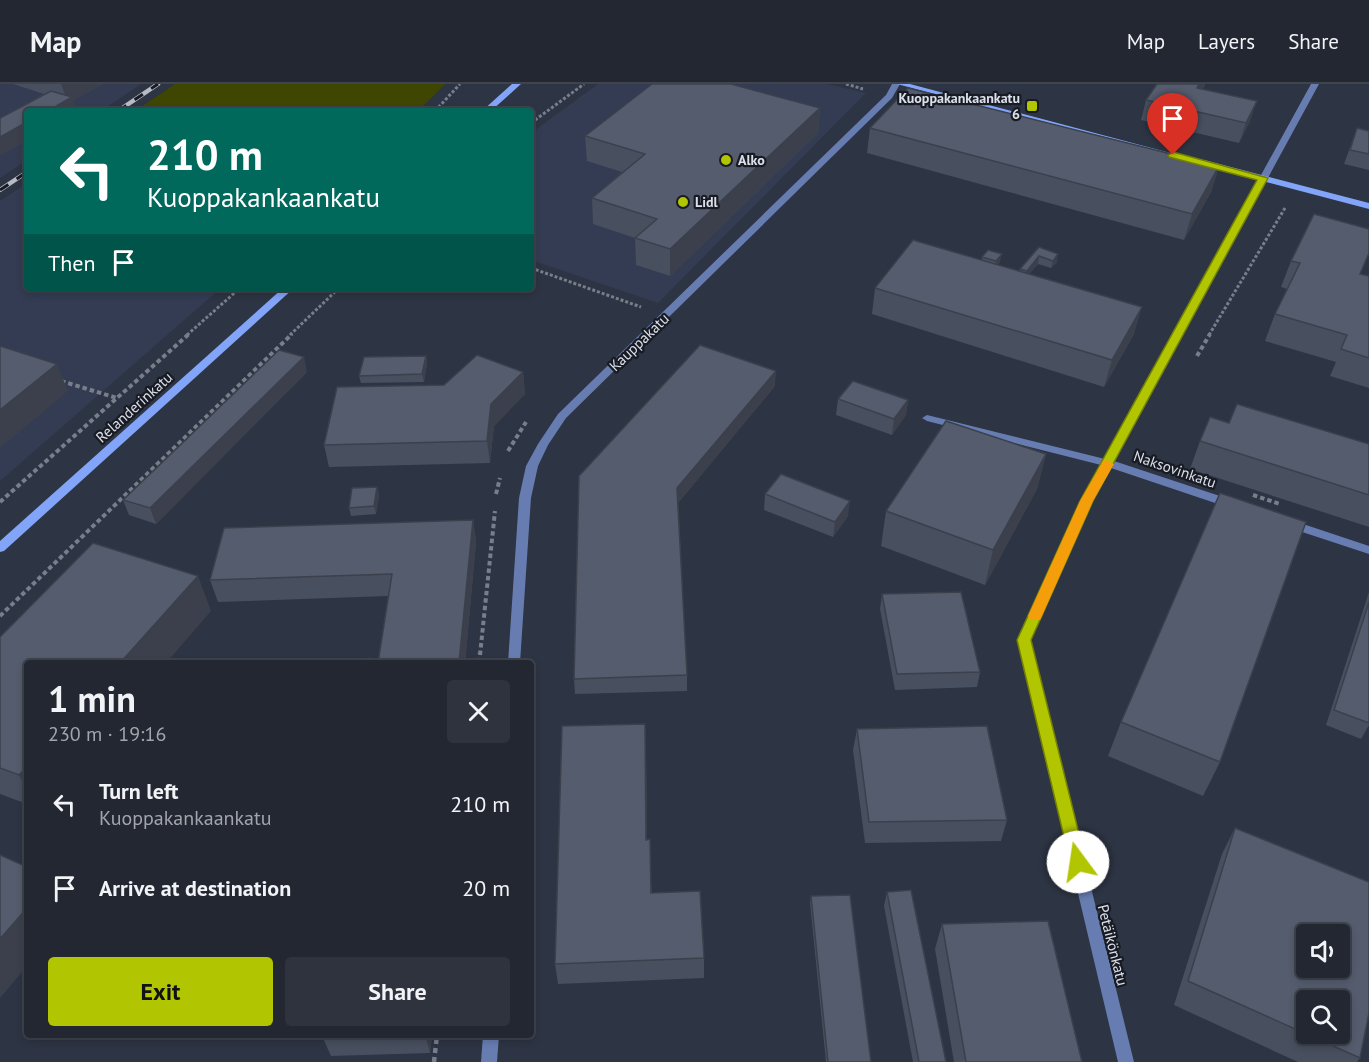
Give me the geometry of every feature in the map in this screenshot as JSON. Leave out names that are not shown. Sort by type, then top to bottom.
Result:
[{"type":"main road","points":[[489,108],[517,84]]},
{"type":"main road","points":[[901,84],[1184,158]]},
{"type":"main road","points":[[1195,160],[1369,206]]},
{"type":"main road","name":"Relanderinkatu","points":[[0,548],[286,291]]},
{"type":"street","name":"Kauppakatu","points":[[514,660],[525,498],[532,466],[543,444],[562,416],[882,102],[896,84]]},
{"type":"street","name":"Petäikönkatu","points":[[1126,1062],[1024,640],[1087,501],[1315,84]]},
{"type":"street","name":"Naksovinkatu","points":[[927,418],[1108,463],[1246,509]]},
{"type":"street","points":[[1278,520],[1369,550]]},
{"type":"street","points":[[489,1062],[491,1038]]},
{"type":"path","points":[[438,108],[460,84]]},
{"type":"path","points":[[534,121],[584,84]]},
{"type":"path","points":[[848,84],[865,89]]},
{"type":"path","points":[[1194,362],[1290,201]]},
{"type":"path","points":[[534,269],[648,310]]},
{"type":"path","points":[[0,502],[237,291]]},
{"type":"path","points":[[0,616],[336,291]]},
{"type":"path","points":[[57,380],[117,398]]},
{"type":"path","points":[[1244,492],[1289,507]]},
{"type":"path","points":[[434,1062],[437,1038]]},
{"type":"shaded area","points":[[0,84],[141,84],[105,108],[24,108],[24,162],[0,178]]},
{"type":"shaded area","points":[[598,84],[827,84],[866,93],[658,303],[534,261],[534,131]]},
{"type":"shaded area","points":[[24,185],[24,291],[218,291],[0,481],[0,201]]},
{"type":"green space","points":[[175,84],[445,84],[421,108],[139,108]]},
{"type":"building","name":"Lidl","points":[[652,84],[731,84],[820,108],[670,249],[635,238],[657,219],[592,198],[645,154],[585,136]]},
{"type":"building","points":[[1157,84],[1199,84],[1197,88],[1257,101],[1246,123],[1146,100]]},
{"type":"building","points":[[908,88],[1219,166],[1192,214],[870,128]]},
{"type":"building","points":[[51,91],[72,97],[53,108],[24,108],[24,124],[0,137],[0,118]]},
{"type":"building","points":[[1357,128],[1369,131],[1369,154],[1350,150]]},
{"type":"building","points":[[1314,214],[1369,229],[1369,253],[1360,274],[1369,276],[1369,358],[1341,349],[1347,335],[1275,314],[1300,263],[1291,261]]},
{"type":"building","points":[[913,240],[1142,307],[1112,360],[875,288]]},
{"type":"building","points":[[1039,247],[1058,254],[1053,261],[1039,256],[1027,271],[1020,269]]},
{"type":"building","points":[[988,250],[1002,254],[996,261],[982,257]]},
{"type":"building","points":[[700,345],[776,371],[677,488],[687,675],[574,679],[579,476]]},
{"type":"building","points":[[0,346],[57,364],[0,410]]},
{"type":"building","points":[[279,350],[304,357],[150,508],[123,500]]},
{"type":"building","points":[[477,355],[523,372],[491,404],[487,441],[324,445],[337,387],[444,385]]},
{"type":"building","points":[[426,356],[422,374],[359,376],[364,357]]},
{"type":"building","points":[[853,381],[908,400],[894,419],[838,399]]},
{"type":"building","points":[[1237,404],[1369,444],[1369,495],[1200,441],[1210,417],[1229,423]]},
{"type":"building","points":[[946,421],[1046,454],[993,550],[886,511]]},
{"type":"building","points":[[781,474],[850,501],[835,522],[765,494]]},
{"type":"building","points":[[377,487],[374,506],[349,508],[352,488]]},
{"type":"building","points":[[1220,493],[1306,522],[1220,762],[1121,722]]},
{"type":"building","points":[[473,520],[459,660],[378,660],[392,574],[210,580],[224,528]]},
{"type":"building","points":[[93,543],[198,576],[123,660],[24,660],[24,770],[19,775],[0,768],[0,637]]},
{"type":"building","points":[[961,592],[980,672],[897,674],[882,594]]},
{"type":"building","points":[[1369,602],[1369,723],[1334,710]]},
{"type":"building","points":[[645,724],[646,840],[650,839],[651,893],[700,891],[704,958],[555,964],[562,726]]},
{"type":"building","points":[[987,726],[1007,820],[869,822],[857,729]]},
{"type":"building","points":[[1235,828],[1369,882],[1369,1013],[1360,1058],[1328,1044],[1350,1044],[1350,990],[1296,990],[1296,1030],[1188,981]]},
{"type":"building","points":[[0,855],[24,866],[24,911],[0,939]]},
{"type":"building","points":[[911,890],[946,1062],[919,1062],[887,892]]},
{"type":"building","points":[[850,895],[871,1062],[828,1062],[811,896]]},
{"type":"building","points":[[1048,921],[1082,1062],[966,1062],[942,924]]},
{"type":"railway","points":[[122,108],[158,84]]},
{"type":"railway","points":[[0,190],[24,174]]},
{"type":"slow traffic","points":[[1035,616],[1087,501],[1107,464]]},
{"type":"place","name":"Kuoppakankaankatu 6","points":[[1032,106]]},
{"type":"place","name":"Alko","points":[[726,160]]},
{"type":"place","name":"Lidl","points":[[683,202]]},
{"type":"route","points":[[1078,862],[1024,640],[1087,501],[1263,178],[1173,155]]}]
